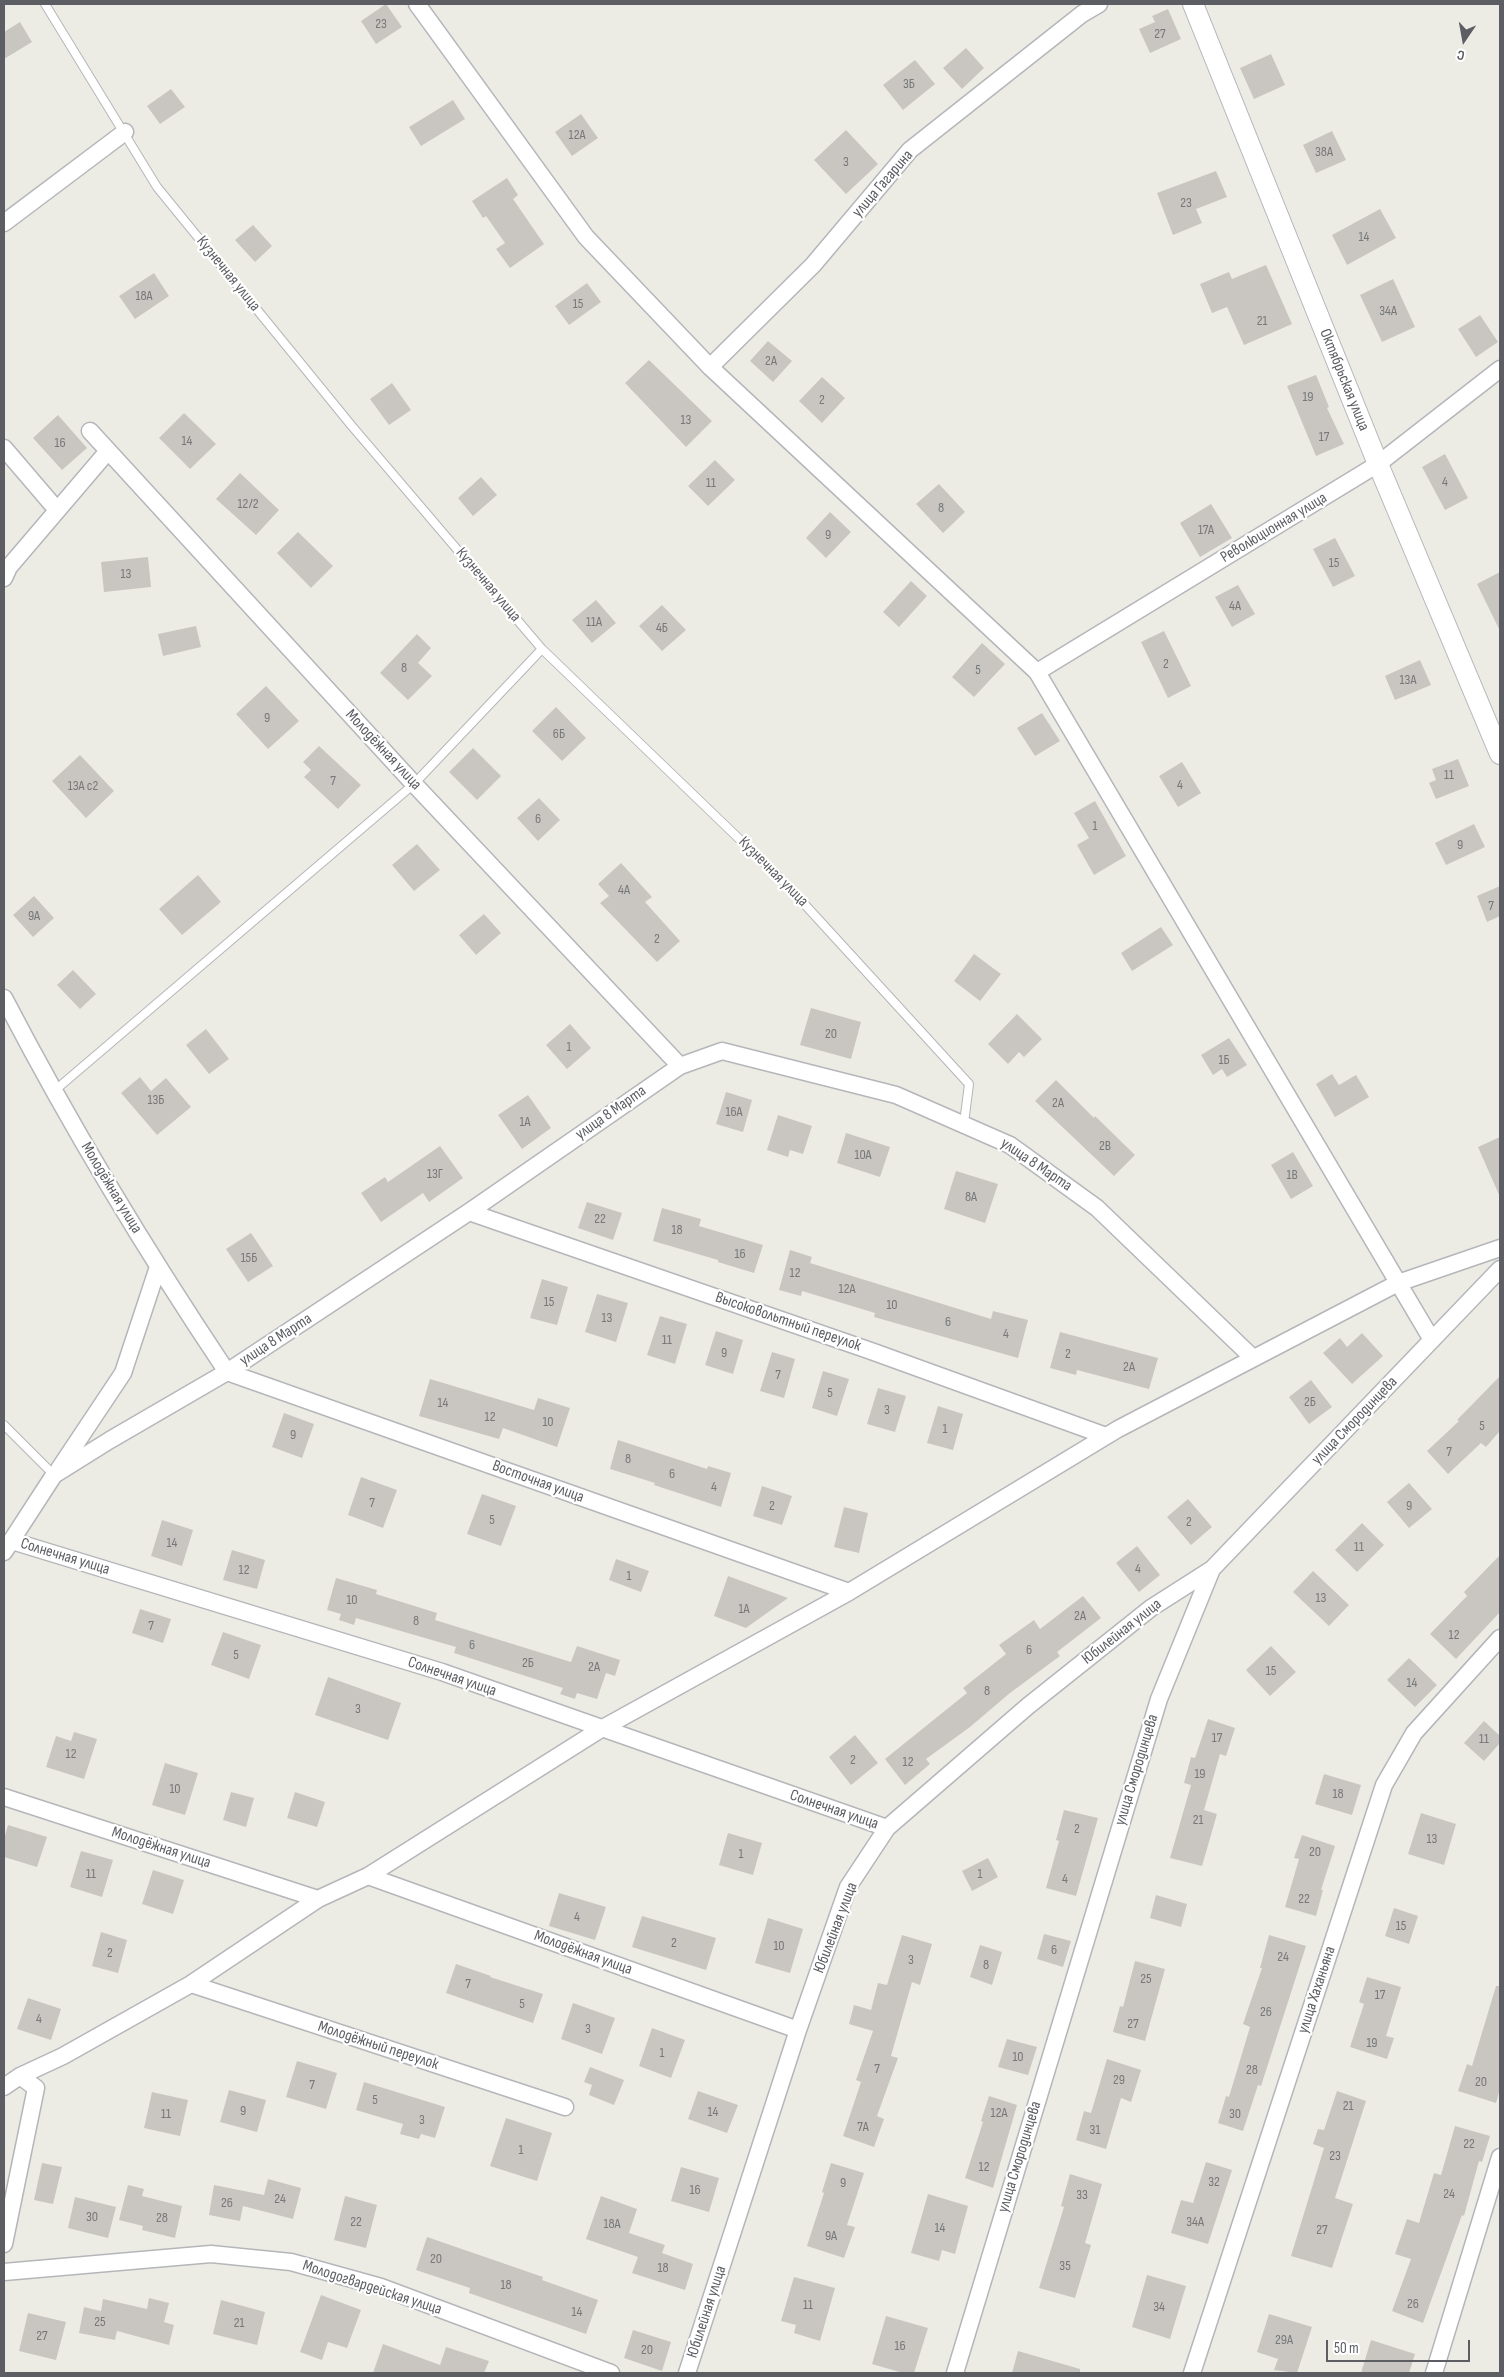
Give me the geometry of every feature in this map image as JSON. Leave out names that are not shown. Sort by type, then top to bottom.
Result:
[{"type":"street","points":[[417,4],[586,237],[710,367],[1037,672],[1432,1340]]},
{"type":"street","name":"улица Гагарина","points":[[710,367],[813,265],[910,150],[1082,14],[1099,4]]},
{"type":"street","name":"Октябрьская улица","points":[[1193,4],[1378,464],[1500,754]]},
{"type":"street","points":[[4,223],[125,132]]},
{"type":"street","name":"Революционная улица","points":[[1037,672],[1378,464],[1500,369]]},
{"type":"street","name":"Молодёжная улица","points":[[90,431],[414,784],[680,1066]]},
{"type":"street","points":[[4,448],[57,510]]},
{"type":"street","points":[[4,578],[9,568],[108,451]]},
{"type":"street","name":"Молодёжная улица","points":[[4,998],[53,1092],[158,1267],[227,1372]]},
{"type":"street","name":"улица 8 Марта","points":[[8,1546],[54,1476],[110,1440],[227,1372],[468,1212],[680,1066],[722,1051],[896,1095],[964,1123],[1010,1145],[1097,1208],[1253,1358]]},
{"type":"street","name":"Высоковольтный переулок","points":[[468,1212],[871,1351],[1106,1436]]},
{"type":"street","points":[[4,2087],[20,2076],[63,2056],[191,1984],[318,1899],[368,1876],[601,1729],[849,1592],[1106,1436],[1398,1283],[1500,1248]]},
{"type":"street","points":[[54,1476],[123,1373],[158,1267]]},
{"type":"street","name":"улица Смородинцева","points":[[955,2373],[1159,1699],[1212,1569],[1500,1269]]},
{"type":"street","name":"Восточная улица","points":[[227,1372],[849,1592]]},
{"type":"street","name":"Солнечная улица","points":[[8,1546],[442,1672],[887,1828]]},
{"type":"street","name":"Юбилейная улица","points":[[687,2373],[798,2030],[848,1887],[887,1828],[1028,1706],[1143,1614],[1212,1569]]},
{"type":"street","name":"улица Хаханьяна","points":[[1192,2373],[1384,1785],[1414,1733],[1500,1638]]},
{"type":"street","name":"Молодёжная улица","points":[[4,1797],[318,1899]]},
{"type":"street","name":"Молодёжная улица","points":[[368,1876],[798,2030]]},
{"type":"street","name":"Молодёжный переулок","points":[[191,1984],[566,2108]]},
{"type":"street","points":[[4,2244],[36,2088],[20,2076]]},
{"type":"street","points":[[1434,2373],[1500,2156]]},
{"type":"street","name":"Молодогвардейская улица","points":[[4,2272],[211,2254],[291,2262],[381,2287],[611,2373]]},
{"type":"lane","name":"Кузнечная улица","points":[[45,4],[157,187],[351,425],[542,650],[786,884],[968,1084],[964,1123]]},
{"type":"lane","points":[[53,1092],[414,784],[542,650]]},
{"type":"lane","points":[[4,1424],[54,1476]]},
{"type":"building","points":[[386,4],[402,27],[376,44],[361,21]]},
{"type":"building","points":[[1168,9],[1181,39],[1150,53],[1139,29],[1155,22],[1152,16]]},
{"type":"building","points":[[20,22],[32,42],[4,59],[4,32]]},
{"type":"building","points":[[966,48],[984,68],[962,89],[943,68]]},
{"type":"building","points":[[1271,54],[1285,85],[1254,99],[1240,68]]},
{"type":"building","points":[[915,60],[935,84],[903,110],[883,85]]},
{"type":"building","points":[[171,89],[185,107],[160,124],[147,106]]},
{"type":"building","points":[[453,100],[465,119],[421,146],[409,127]]},
{"type":"building","points":[[581,114],[598,138],[572,156],[555,132]]},
{"type":"building","points":[[846,130],[878,164],[846,194],[814,160]]},
{"type":"building","points":[[1332,131],[1346,160],[1316,173],[1303,145]]},
{"type":"building","points":[[1216,171],[1227,197],[1196,209],[1202,223],[1173,235],[1157,193]]},
{"type":"building","points":[[507,178],[518,195],[513,199],[544,244],[510,268],[496,249],[505,243],[486,216],[483,218],[472,201]]},
{"type":"building","points":[[1380,209],[1396,238],[1347,265],[1332,235]]},
{"type":"building","points":[[253,225],[272,246],[255,262],[235,240]]},
{"type":"building","points":[[1266,265],[1292,324],[1244,345],[1227,307],[1212,313],[1200,284],[1229,272],[1232,279]]},
{"type":"building","points":[[154,273],[169,296],[135,319],[119,296]]},
{"type":"building","points":[[1393,279],[1415,327],[1382,342],[1360,295]]},
{"type":"building","points":[[587,283],[601,302],[569,325],[555,306]]},
{"type":"building","points":[[1480,315],[1498,342],[1476,357],[1458,329]]},
{"type":"building","points":[[768,341],[792,361],[773,382],[750,361]]},
{"type":"building","points":[[649,360],[712,421],[686,447],[625,383]]},
{"type":"building","points":[[1316,375],[1329,407],[1327,408],[1344,444],[1316,456],[1287,386]]},
{"type":"building","points":[[822,377],[845,398],[822,423],[799,401]]},
{"type":"building","points":[[392,383],[411,410],[389,425],[370,399]]},
{"type":"building","points":[[184,413],[216,444],[190,469],[159,438]]},
{"type":"building","points":[[58,415],[87,448],[62,470],[33,438]]},
{"type":"building","points":[[1445,454],[1468,498],[1445,510],[1422,467]]},
{"type":"building","points":[[715,460],[735,480],[708,506],[688,486]]},
{"type":"building","points":[[240,473],[279,510],[256,535],[216,499]]},
{"type":"building","points":[[481,477],[497,495],[473,516],[458,498]]},
{"type":"building","points":[[939,484],[965,512],[943,533],[916,504]]},
{"type":"building","points":[[1211,504],[1232,538],[1200,557],[1180,523]]},
{"type":"building","points":[[830,512],[851,532],[826,558],[806,538]]},
{"type":"building","points":[[298,532],[333,566],[311,588],[277,553]]},
{"type":"building","points":[[1335,538],[1355,576],[1333,587],[1313,549]]},
{"type":"building","points":[[148,557],[151,587],[104,592],[101,562]]},
{"type":"building","points":[[1500,572],[1500,631],[1477,584]]},
{"type":"building","points":[[911,581],[927,596],[899,627],[883,612]]},
{"type":"building","points":[[1238,585],[1255,614],[1232,627],[1215,597]]},
{"type":"building","points":[[596,600],[616,623],[592,643],[572,620]]},
{"type":"building","points":[[662,605],[686,630],[662,651],[639,626]]},
{"type":"building","points":[[196,626],[201,647],[163,656],[158,634]]},
{"type":"building","points":[[1164,631],[1191,686],[1168,698],[1141,642]]},
{"type":"building","points":[[417,634],[431,648],[418,663],[432,676],[408,700],[380,673]]},
{"type":"building","points":[[982,643],[1005,664],[974,697],[952,677]]},
{"type":"building","points":[[1420,660],[1431,685],[1395,700],[1385,676]]},
{"type":"building","points":[[266,686],[299,721],[268,749],[236,714]]},
{"type":"building","points":[[556,707],[586,738],[562,761],[532,731]]},
{"type":"building","points":[[1042,713],[1060,741],[1035,756],[1017,728]]},
{"type":"building","points":[[319,746],[361,785],[338,809],[304,777],[311,770],[303,762]]},
{"type":"building","points":[[473,748],[501,776],[477,800],[449,772]]},
{"type":"building","points":[[80,755],[114,791],[86,818],[52,781]]},
{"type":"building","points":[[1458,759],[1469,786],[1436,799],[1429,783],[1436,780],[1432,769]]},
{"type":"building","points":[[1182,762],[1201,793],[1178,807],[1159,776]]},
{"type":"building","points":[[539,798],[560,820],[538,841],[517,818]]},
{"type":"building","points":[[1095,801],[1126,856],[1094,875],[1077,845],[1089,838],[1074,813]]},
{"type":"building","points":[[1474,824],[1485,847],[1446,865],[1435,843]]},
{"type":"building","points":[[417,844],[440,870],[414,891],[392,865]]},
{"type":"building","points":[[621,863],[652,897],[645,902],[680,941],[657,962],[600,903],[609,896],[598,884]]},
{"type":"building","points":[[198,875],[221,902],[182,935],[159,909]]},
{"type":"building","points":[[1500,886],[1500,916],[1487,922],[1477,896]]},
{"type":"building","points":[[34,896],[54,918],[33,937],[13,915]]},
{"type":"building","points":[[484,914],[501,933],[476,955],[459,935]]},
{"type":"building","points":[[1161,927],[1173,945],[1132,971],[1121,953]]},
{"type":"building","points":[[974,954],[1001,974],[980,1001],[954,981]]},
{"type":"building","points":[[73,970],[96,994],[80,1009],[57,985]]},
{"type":"building","points":[[811,1008],[861,1022],[851,1059],[800,1045]]},
{"type":"building","points":[[1017,1014],[1042,1039],[1024,1057],[1019,1052],[1008,1064],[988,1044]]},
{"type":"building","points":[[570,1024],[591,1048],[567,1069],[546,1045]]},
{"type":"building","points":[[206,1029],[229,1059],[209,1074],[186,1045]]},
{"type":"building","points":[[1229,1038],[1247,1065],[1227,1077],[1222,1069],[1213,1075],[1201,1055]]},
{"type":"building","points":[[1332,1074],[1339,1085],[1356,1075],[1369,1097],[1335,1117],[1316,1084]]},
{"type":"building","points":[[140,1077],[151,1091],[166,1078],[191,1107],[157,1135],[121,1093]]},
{"type":"building","points":[[1056,1080],[1135,1155],[1114,1176],[1035,1101]]},
{"type":"building","points":[[726,1092],[752,1100],[743,1132],[716,1124]]},
{"type":"building","points":[[528,1095],[551,1128],[522,1149],[498,1115]]},
{"type":"building","points":[[778,1115],[812,1126],[803,1154],[790,1150],[788,1157],[767,1150]]},
{"type":"building","points":[[846,1133],[890,1147],[880,1177],[837,1163]]},
{"type":"building","points":[[1500,1137],[1500,1197],[1478,1147]]},
{"type":"building","points":[[440,1146],[463,1178],[429,1202],[423,1193],[381,1222],[361,1193],[385,1177],[388,1182]]},
{"type":"building","points":[[1293,1152],[1313,1186],[1291,1199],[1271,1165]]},
{"type":"building","points":[[956,1171],[998,1184],[985,1223],[944,1209]]},
{"type":"building","points":[[587,1202],[622,1213],[613,1240],[578,1228]]},
{"type":"building","points":[[662,1208],[701,1219],[699,1226],[763,1245],[754,1273],[718,1262],[718,1260],[653,1241]]},
{"type":"building","points":[[251,1233],[273,1266],[248,1282],[226,1249]]},
{"type":"building","points":[[790,1250],[812,1257],[810,1263],[991,1319],[993,1311],[1028,1320],[1018,1358],[874,1317],[875,1313],[802,1291],[801,1296],[779,1290]]},
{"type":"building","points":[[542,1279],[568,1287],[557,1325],[530,1318]]},
{"type":"building","points":[[597,1294],[628,1303],[616,1342],[585,1332]]},
{"type":"building","points":[[660,1316],[687,1324],[675,1364],[647,1355]]},
{"type":"building","points":[[716,1331],[743,1340],[733,1374],[705,1365]]},
{"type":"building","points":[[1060,1332],[1158,1358],[1149,1389],[1077,1370],[1076,1375],[1050,1368]]},
{"type":"building","points":[[1362,1333],[1383,1356],[1352,1384],[1323,1353],[1340,1338],[1347,1347]]},
{"type":"building","points":[[772,1352],[795,1359],[784,1398],[760,1391]]},
{"type":"building","points":[[823,1371],[849,1379],[837,1416],[812,1408]]},
{"type":"building","points":[[1500,1376],[1500,1431],[1486,1447],[1481,1443],[1448,1474],[1427,1451],[1459,1421],[1457,1420]]},
{"type":"building","points":[[430,1379],[534,1410],[538,1398],[570,1408],[557,1447],[503,1428],[499,1439],[419,1416]]},
{"type":"building","points":[[1311,1380],[1332,1407],[1309,1424],[1289,1397]]},
{"type":"building","points":[[878,1388],[906,1396],[895,1432],[867,1424]]},
{"type":"building","points":[[938,1406],[963,1414],[953,1450],[927,1443]]},
{"type":"building","points":[[284,1413],[314,1424],[302,1458],[272,1447]]},
{"type":"building","points":[[618,1440],[707,1469],[708,1466],[731,1473],[721,1507],[610,1469]]},
{"type":"building","points":[[361,1477],[397,1490],[383,1528],[348,1515]]},
{"type":"building","points":[[1409,1483],[1432,1509],[1409,1528],[1387,1502]]},
{"type":"building","points":[[762,1486],[792,1496],[782,1525],[753,1516]]},
{"type":"building","points":[[482,1494],[516,1506],[501,1546],[467,1534]]},
{"type":"building","points":[[1188,1499],[1212,1527],[1191,1545],[1167,1517]]},
{"type":"building","points":[[844,1507],[868,1513],[859,1553],[834,1547]]},
{"type":"building","points":[[162,1520],[193,1530],[182,1566],[151,1556]]},
{"type":"building","points":[[1362,1523],[1384,1545],[1357,1572],[1335,1550]]},
{"type":"building","points":[[1137,1546],[1160,1575],[1139,1592],[1116,1563]]},
{"type":"building","points":[[232,1550],[265,1560],[257,1589],[223,1580]]},
{"type":"building","points":[[1500,1555],[1500,1612],[1456,1659],[1430,1634],[1467,1596],[1464,1592]]},
{"type":"building","points":[[616,1559],[649,1571],[641,1592],[609,1580]]},
{"type":"building","points":[[1313,1571],[1349,1605],[1329,1626],[1293,1592]]},
{"type":"building","points":[[728,1576],[788,1598],[746,1628],[714,1616]]},
{"type":"building","points":[[336,1578],[377,1590],[376,1594],[437,1613],[435,1620],[571,1662],[577,1646],[620,1660],[615,1676],[606,1673],[597,1699],[577,1693],[575,1699],[560,1694],[563,1688],[454,1653],[456,1647],[356,1618],[354,1625],[339,1620],[341,1614],[327,1610]]},
{"type":"building","points":[[1083,1596],[1101,1618],[1057,1652],[1060,1656],[926,1759],[930,1764],[905,1785],[885,1759],[967,1693],[963,1688],[1006,1654],[999,1645],[1034,1620],[1040,1629]]},
{"type":"building","points":[[140,1609],[171,1619],[163,1643],[132,1633]]},
{"type":"building","points":[[223,1632],[261,1645],[249,1679],[211,1665]]},
{"type":"building","points":[[1271,1646],[1296,1672],[1270,1696],[1246,1670]]},
{"type":"building","points":[[1409,1658],[1437,1685],[1415,1707],[1387,1680]]},
{"type":"building","points":[[328,1677],[401,1703],[388,1740],[315,1715]]},
{"type":"building","points":[[1208,1719],[1235,1728],[1226,1756],[1220,1754],[1204,1810],[1217,1814],[1202,1866],[1170,1858],[1191,1785],[1184,1783],[1191,1757],[1195,1758]]},
{"type":"building","points":[[1484,1721],[1500,1736],[1500,1743],[1484,1761],[1464,1743]]},
{"type":"building","points":[[74,1732],[97,1739],[84,1779],[46,1767],[56,1736],[71,1741]]},
{"type":"building","points":[[855,1735],[878,1763],[851,1785],[829,1757]]},
{"type":"building","points":[[165,1763],[198,1773],[185,1815],[152,1805]]},
{"type":"building","points":[[1324,1774],[1361,1785],[1352,1815],[1315,1804]]},
{"type":"building","points":[[231,1792],[254,1798],[246,1827],[223,1820]]},
{"type":"building","points":[[295,1792],[325,1802],[317,1827],[287,1818]]},
{"type":"building","points":[[1064,1810],[1098,1818],[1076,1896],[1046,1888],[1059,1841],[1056,1840]]},
{"type":"building","points":[[1421,1813],[1456,1824],[1444,1865],[1408,1854]]},
{"type":"building","points":[[8,1825],[47,1837],[37,1867],[4,1857],[4,1839]]},
{"type":"building","points":[[728,1833],[762,1843],[753,1875],[719,1865]]},
{"type":"building","points":[[1302,1835],[1335,1846],[1321,1890],[1323,1890],[1316,1916],[1285,1907],[1299,1859],[1294,1858]]},
{"type":"building","points":[[81,1851],[113,1860],[102,1897],[70,1887]]},
{"type":"building","points":[[988,1858],[998,1877],[972,1891],[962,1871]]},
{"type":"building","points":[[153,1870],[184,1880],[173,1914],[142,1904]]},
{"type":"building","points":[[559,1893],[606,1907],[595,1940],[549,1926]]},
{"type":"building","points":[[1156,1895],[1187,1904],[1181,1927],[1150,1918]]},
{"type":"building","points":[[1394,1908],[1418,1916],[1409,1944],[1385,1936]]},
{"type":"building","points":[[642,1916],[716,1938],[706,1970],[632,1947]]},
{"type":"building","points":[[768,1918],[803,1929],[790,1973],[755,1963]]},
{"type":"building","points":[[101,1932],[127,1940],[118,1973],[92,1966]]},
{"type":"building","points":[[1044,1934],[1071,1941],[1063,1967],[1037,1959]]},
{"type":"building","points":[[902,1935],[932,1944],[920,1985],[912,1982],[891,2056],[898,2058],[877,2116],[884,2119],[874,2147],[843,2136],[861,2082],[856,2080],[873,2031],[849,2024],[854,2005],[871,2010],[878,1983],[887,1985]]},
{"type":"building","points":[[1269,1935],[1306,1946],[1261,2086],[1258,2085],[1243,2131],[1218,2123],[1226,2096],[1229,2097],[1250,2027],[1243,2024],[1262,1968],[1260,1968]]},
{"type":"building","points":[[980,1945],[1002,1952],[992,1985],[970,1977]]},
{"type":"building","points":[[1135,1961],[1165,1969],[1145,2041],[1113,2032],[1120,2006],[1123,2007]]},
{"type":"building","points":[[456,1964],[543,1994],[533,2023],[446,1993]]},
{"type":"building","points":[[1367,1977],[1401,1987],[1386,2036],[1394,2038],[1387,2059],[1350,2047],[1364,2004],[1359,2002]]},
{"type":"building","points":[[1496,1986],[1500,1986],[1500,2089],[1496,2103],[1458,2091],[1467,2064],[1472,2066]]},
{"type":"building","points":[[28,1998],[61,2009],[51,2040],[17,2029]]},
{"type":"building","points":[[573,2003],[615,2018],[602,2054],[561,2039]]},
{"type":"building","points":[[652,2028],[685,2040],[671,2078],[639,2066]]},
{"type":"building","points":[[1007,2039],[1037,2047],[1028,2075],[998,2067]]},
{"type":"building","points":[[1107,2059],[1141,2070],[1131,2102],[1121,2098],[1106,2149],[1076,2140],[1084,2111],[1091,2113]]},
{"type":"building","points":[[297,2061],[337,2073],[326,2109],[286,2097]]},
{"type":"building","points":[[590,2067],[624,2080],[614,2105],[589,2095],[592,2085],[584,2082]]},
{"type":"building","points":[[364,2082],[445,2107],[435,2138],[421,2134],[419,2139],[400,2134],[403,2124],[356,2110]]},
{"type":"building","points":[[229,2090],[266,2100],[257,2132],[220,2122]]},
{"type":"building","points":[[698,2091],[738,2105],[727,2133],[688,2119]]},
{"type":"building","points":[[1337,2091],[1366,2101],[1335,2198],[1353,2204],[1332,2268],[1291,2256],[1324,2148],[1313,2144],[1318,2129],[1324,2130]]},
{"type":"building","points":[[152,2092],[188,2100],[180,2136],[144,2128]]},
{"type":"building","points":[[989,2096],[1017,2105],[993,2188],[965,2178],[983,2122],[981,2121]]},
{"type":"building","points":[[506,2118],[552,2133],[537,2181],[490,2166]]},
{"type":"building","points":[[1455,2126],[1490,2136],[1482,2162],[1479,2161],[1464,2216],[1462,2215],[1423,2323],[1392,2311],[1411,2259],[1395,2254],[1407,2219],[1419,2223],[1434,2173],[1441,2175]]},
{"type":"building","points":[[1206,2162],[1232,2170],[1208,2244],[1171,2233],[1181,2200],[1193,2203]]},
{"type":"building","points":[[42,2163],[62,2167],[53,2204],[34,2200]]},
{"type":"building","points":[[831,2163],[864,2173],[847,2225],[855,2227],[844,2258],[807,2246],[824,2193],[822,2192]]},
{"type":"building","points":[[681,2167],[719,2178],[709,2212],[671,2201]]},
{"type":"building","points":[[1070,2174],[1102,2184],[1085,2243],[1091,2245],[1075,2298],[1039,2288],[1064,2207],[1061,2206]]},
{"type":"building","points":[[268,2179],[301,2188],[293,2219],[243,2206],[240,2221],[209,2215],[214,2185],[264,2195]]},
{"type":"building","points":[[128,2185],[144,2189],[142,2196],[182,2206],[175,2238],[142,2230],[143,2226],[119,2220]]},
{"type":"building","points":[[928,2194],[968,2206],[955,2254],[942,2250],[939,2261],[911,2253]]},
{"type":"building","points":[[345,2196],[377,2205],[366,2248],[334,2240]]},
{"type":"building","points":[[601,2196],[637,2209],[629,2233],[665,2245],[662,2253],[693,2264],[685,2290],[632,2273],[638,2257],[586,2239]]},
{"type":"building","points":[[75,2197],[116,2207],[108,2238],[68,2228]]},
{"type":"building","points":[[427,2237],[543,2277],[542,2280],[598,2300],[586,2334],[469,2293],[470,2288],[416,2270]]},
{"type":"building","points":[[1147,2275],[1186,2286],[1170,2339],[1132,2327]]},
{"type":"building","points":[[794,2277],[835,2288],[820,2341],[794,2333],[796,2325],[781,2321]]},
{"type":"building","points":[[321,2295],[361,2310],[347,2348],[328,2342],[322,2360],[300,2352]]},
{"type":"building","points":[[149,2298],[169,2303],[164,2322],[174,2325],[169,2345],[117,2331],[115,2340],[79,2333],[84,2307],[101,2311],[103,2299],[147,2309]]},
{"type":"building","points":[[221,2300],[265,2312],[257,2345],[213,2334]]},
{"type":"building","points":[[28,2313],[66,2322],[56,2360],[19,2351]]},
{"type":"building","points":[[1269,2314],[1312,2327],[1297,2373],[1274,2370],[1278,2359],[1257,2352]]},
{"type":"building","points":[[886,2316],[928,2328],[914,2373],[903,2373],[872,2364]]},
{"type":"building","points":[[633,2330],[671,2342],[662,2371],[624,2358]]},
{"type":"building","points":[[1371,2340],[1415,2354],[1409,2373],[1361,2373]]},
{"type":"building","points":[[383,2344],[440,2365],[446,2347],[489,2361],[484,2373],[373,2373]]},
{"type":"building","points":[[1018,2351],[1080,2369],[1080,2373],[1012,2373]]}]
